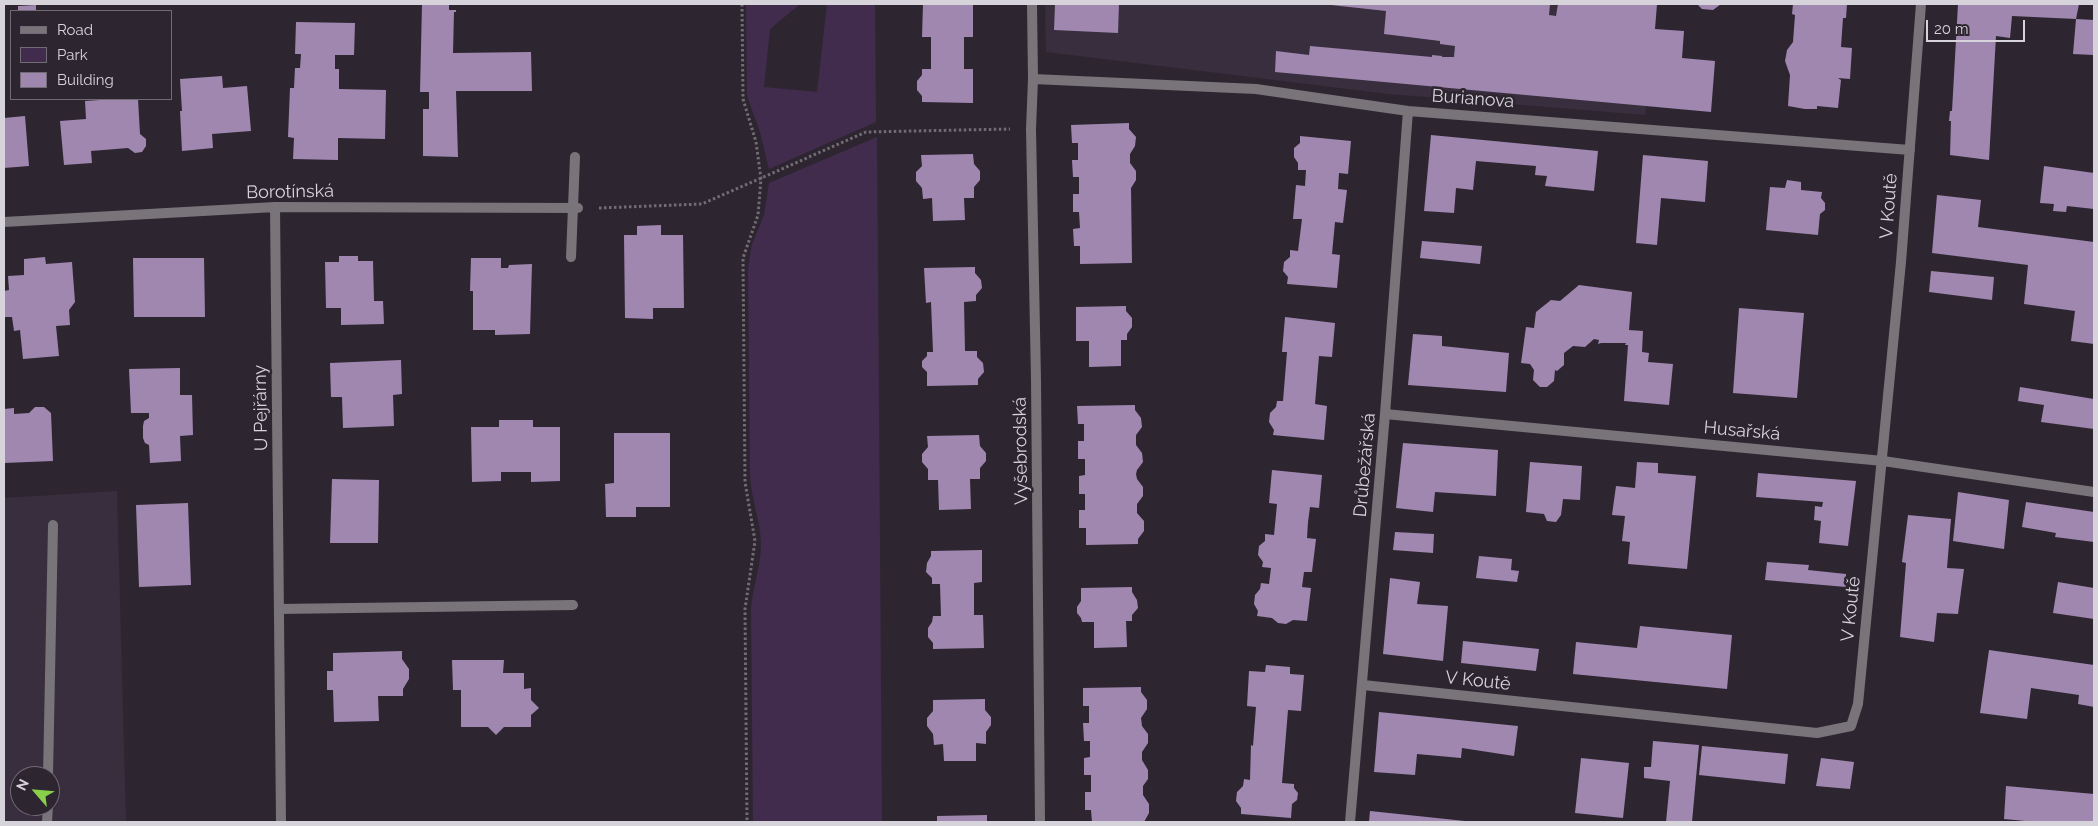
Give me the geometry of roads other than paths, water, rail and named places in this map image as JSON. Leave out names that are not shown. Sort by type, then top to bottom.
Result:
[{"type":"street","name":"Vyšebrodská","points":[[1032,4],[1034,79],[1031,129],[1036,370],[1040,822]]},
{"type":"street","name":"V Koutě","points":[[1363,685],[1817,733],[1851,726],[1858,704],[1882,461],[1921,4]]},
{"type":"street","name":"Burianova","points":[[1034,79],[1256,89],[1408,110],[1910,150]]},
{"type":"street","name":"Drůbežářská","points":[[1350,822],[1363,685],[1408,110]]},
{"type":"street","points":[[571,257],[575,209],[575,157]]},
{"type":"street","name":"Borotínská","points":[[4,222],[275,207],[575,209]]},
{"type":"street","name":"U Pejřárny","points":[[275,207],[281,822]]},
{"type":"street","name":"Husařská","points":[[1385,414],[1882,461],[2094,492]]},
{"type":"street","points":[[48,766],[53,526]]},
{"type":"street","points":[[279,609],[573,606]]}]
